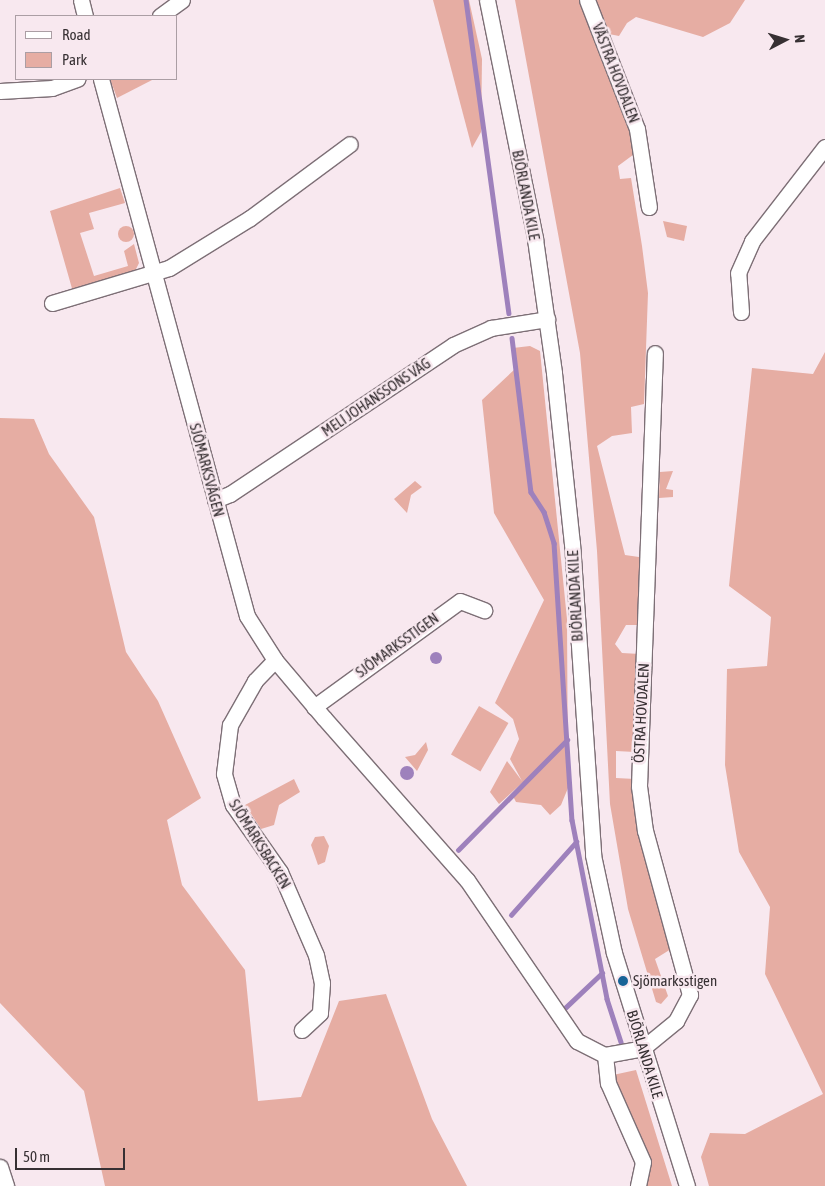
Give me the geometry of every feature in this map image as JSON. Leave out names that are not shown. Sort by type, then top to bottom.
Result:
[{"type":"street","points":[[81,0],[85,15]]},
{"type":"street","points":[[161,15],[182,0]]},
{"type":"street","name":"BJÖRLANDA KILE","points":[[487,0],[547,319],[565,461],[593,855],[614,953],[642,1048],[687,1186]]},
{"type":"street","name":"VÄSTRA HOVDALEN","points":[[587,0],[637,129],[649,207]]},
{"type":"street","points":[[0,91],[52,88],[74,80]]},
{"type":"street","name":"SJÖMARKSVÄGEN","points":[[101,80],[155,273],[242,603],[275,660]]},
{"type":"street","points":[[52,303],[155,273],[250,218],[350,144]]},
{"type":"street","points":[[741,312],[738,274],[752,241],[825,147]]},
{"type":"street","name":"MELI JOHANSSONS VÄG","points":[[215,500],[230,494],[453,345],[491,328],[547,319]]},
{"type":"street","name":"ÖSTRA HOVDALEN","points":[[642,1048],[676,1021],[690,995],[645,830],[639,786],[655,353]]},
{"type":"street","name":"SJÖMARKSSTIGEN","points":[[314,707],[460,601],[484,610]]},
{"type":"street","points":[[275,660],[314,707],[467,880],[577,1042],[605,1055],[642,1048]]},
{"type":"street","name":"SJÖMARKSBACKEN","points":[[275,660],[255,681],[230,725],[224,774],[233,805],[280,872],[316,955],[322,983],[320,1013],[302,1030]]},
{"type":"street","points":[[605,1055],[608,1083],[643,1162],[638,1186]]},
{"type":"street","points":[[0,1166],[6,1186]]},
{"type":"green space","points":[[433,0],[469,0],[482,59],[481,132],[472,148]]},
{"type":"green space","points":[[515,0],[582,0],[637,152],[618,166],[620,179],[631,178],[648,293],[644,404],[631,407],[632,433],[612,436],[597,446],[625,555],[646,558],[643,625],[626,625],[615,644],[622,653],[640,654],[635,752],[616,751],[616,778],[635,779],[671,949],[655,959],[668,996],[661,1004],[656,1002],[628,909],[610,804],[597,551],[580,353]]},
{"type":"green space","points":[[594,0],[745,0],[730,23],[703,37],[636,17],[627,23],[619,36],[609,34]]},
{"type":"green space","points":[[110,80],[152,80],[117,98]]},
{"type":"green space","points":[[120,188],[125,203],[89,213],[94,229],[80,233],[94,276],[128,266],[124,251],[134,244],[139,263],[133,275],[73,292],[50,211]]},
{"type":"green space","points":[[663,221],[687,226],[684,241],[667,237]]},
{"type":"green space","points":[[126,226],[134,234],[126,242],[118,234]]},
{"type":"green space","points":[[530,346],[540,351],[567,619],[568,788],[561,805],[550,815],[541,805],[516,802],[513,796],[523,782],[499,804],[490,792],[507,761],[522,781],[510,759],[519,739],[513,719],[495,703],[544,600],[494,513],[482,400],[515,369],[513,348]]},
{"type":"green space","points":[[825,352],[825,1186],[709,1186],[701,1157],[710,1133],[745,1134],[823,1094],[765,974],[770,907],[739,852],[725,765],[727,669],[767,666],[771,617],[729,586],[752,368],[813,374]]},
{"type":"green space","points":[[0,418],[34,419],[49,454],[94,517],[126,652],[158,701],[201,798],[167,820],[182,885],[245,970],[258,1101],[301,1097],[339,1001],[386,994],[432,1119],[467,1186],[105,1186],[84,1091],[0,1003]]},
{"type":"green space","points":[[673,471],[666,489],[673,490],[673,497],[659,498],[660,472]]},
{"type":"green space","points":[[415,481],[422,487],[411,495],[407,513],[394,499]]},
{"type":"green space","points":[[479,706],[508,723],[480,771],[451,754]]},
{"type":"green space","points":[[426,742],[428,750],[417,771],[405,757],[415,755]]},
{"type":"green space","points":[[294,779],[300,792],[279,805],[274,825],[261,829],[245,805]]},
{"type":"green space","points":[[324,836],[329,846],[325,862],[318,865],[311,845],[315,837]]},
{"type":"green space","points":[[636,1070],[672,1186],[642,1186],[645,1149],[613,1075]]},
{"type":"shaded area","points":[[434,652],[438,652],[442,658],[438,664],[434,664],[430,660],[430,656]]},
{"type":"shaded area","points":[[407,766],[412,768],[414,773],[412,778],[407,780],[402,778],[400,773],[402,768]]},
{"type":"waterway","points":[[466,0],[509,313]]},
{"type":"waterway","points":[[512,338],[531,492],[544,512],[554,543],[572,820],[607,999],[621,1042]]},
{"type":"waterway","points":[[458,850],[567,740]]},
{"type":"waterway","points":[[511,915],[576,842]]},
{"type":"waterway","points":[[565,1008],[602,973]]},
{"type":"place","name":"Sjömarksstigen","points":[[623,981]]}]
